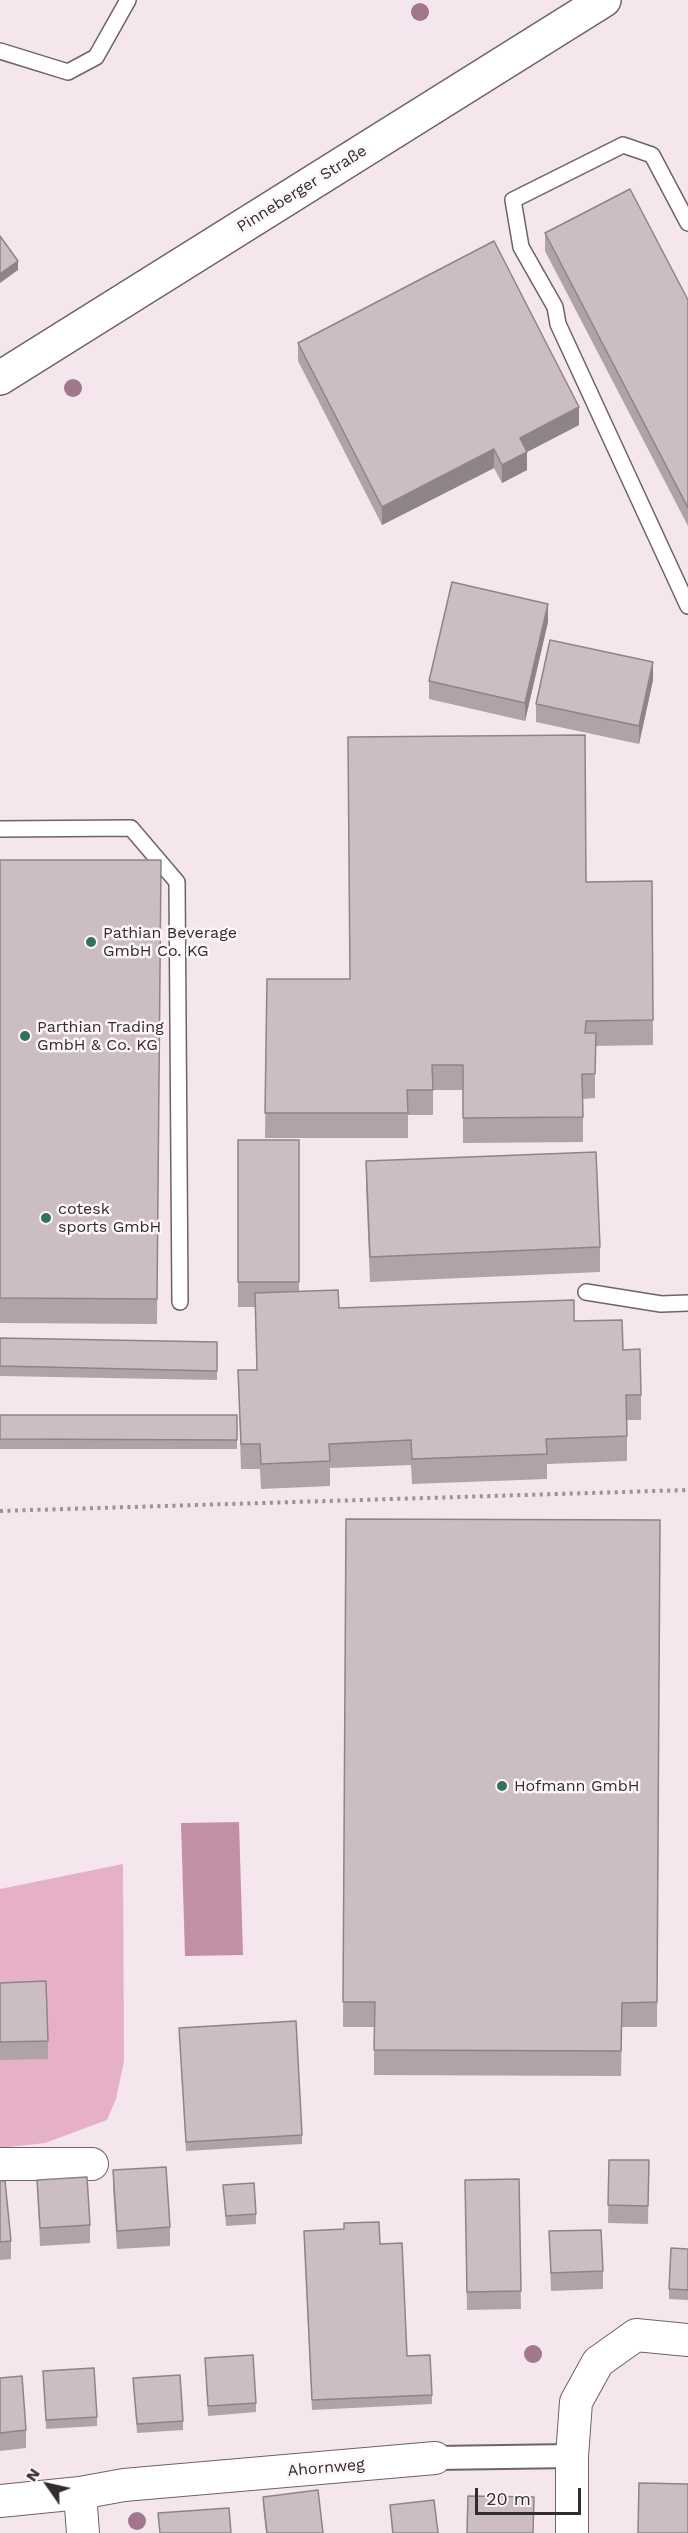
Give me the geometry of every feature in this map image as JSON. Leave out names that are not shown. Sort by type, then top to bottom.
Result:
[{"type":"main road","name":"Pinneberger Straße","points":[[0,378],[604,0]]},
{"type":"street","points":[[0,2164],[92,2164]]},
{"type":"street","points":[[572,2533],[576,2402],[598,2362],[636,2335],[688,2340]]},
{"type":"street","name":"Ahornweg","points":[[0,2501],[124,2486],[435,2458],[573,2456]]},
{"type":"street","points":[[80,2493],[83,2533]]},
{"type":"lane","points":[[0,51],[68,72],[96,57],[128,0]]},
{"type":"lane","points":[[688,224],[652,155],[623,146],[513,200],[521,247],[555,307],[558,324],[688,606]]},
{"type":"lane","points":[[0,829],[131,828],[177,882],[180,1302]]},
{"type":"lane","points":[[586,1292],[661,1304],[688,1303]]},
{"type":"path","points":[[0,1511],[688,1490]]},
{"type":"shaded area","points":[[239,1822],[243,1955],[185,1956],[181,1823]]},
{"type":"shaded area","points":[[123,1864],[124,2061],[116,2099],[107,2120],[45,2143],[0,2148],[0,1889]]},
{"type":"building","points":[[630,189],[688,300],[688,508],[545,233]]},
{"type":"building","points":[[0,236],[18,261],[0,274]]},
{"type":"building","points":[[494,241],[579,407],[520,438],[527,452],[502,465],[494,449],[382,507],[298,343]]},
{"type":"building","points":[[452,582],[548,604],[525,703],[429,681]]},
{"type":"building","points":[[550,640],[653,662],[639,726],[536,704]]},
{"type":"building","points":[[585,735],[586,882],[652,881],[653,1020],[586,1021],[585,1033],[596,1033],[595,1074],[582,1074],[583,1117],[463,1118],[463,1065],[432,1065],[433,1090],[407,1090],[408,1113],[265,1113],[267,979],[350,979],[348,737]]},
{"type":"building","points":[[0,860],[161,860],[157,1299],[0,1298]]},
{"type":"building","points":[[238,1140],[299,1140],[299,1282],[238,1282]]},
{"type":"building","points":[[596,1152],[600,1247],[370,1257],[366,1161]]},
{"type":"building","points":[[338,1290],[339,1308],[574,1300],[574,1321],[622,1320],[623,1350],[640,1349],[641,1395],[626,1395],[627,1436],[546,1439],[547,1454],[412,1459],[411,1440],[329,1444],[330,1461],[261,1464],[260,1444],[241,1444],[238,1370],[257,1370],[255,1293]]},
{"type":"building","points":[[0,1338],[217,1342],[217,1371],[0,1366]]},
{"type":"building","points":[[0,1415],[237,1415],[237,1440],[0,1439]]},
{"type":"building","name":"Hofmann GmbH","points":[[346,1519],[660,1520],[657,2002],[622,2003],[621,2051],[374,2050],[375,2002],[343,2002]]},
{"type":"building","points":[[46,1981],[48,2041],[0,2042],[0,1983]]},
{"type":"building","points":[[296,2021],[302,2135],[186,2142],[179,2028]]},
{"type":"building","points":[[609,2160],[649,2160],[648,2206],[608,2205]]},
{"type":"building","points":[[166,2167],[170,2227],[117,2231],[113,2170]]},
{"type":"building","points":[[87,2177],[90,2225],[40,2228],[37,2180]]},
{"type":"building","points":[[519,2179],[521,2291],[467,2292],[465,2180]]},
{"type":"building","points":[[0,2181],[5,2181],[11,2241],[0,2242]]},
{"type":"building","points":[[254,2183],[256,2214],[226,2216],[223,2185]]},
{"type":"building","points":[[379,2222],[380,2244],[402,2243],[407,2356],[430,2355],[432,2395],[312,2400],[304,2231],[344,2229],[344,2223]]},
{"type":"building","points":[[601,2230],[603,2271],[551,2273],[549,2231]]},
{"type":"building","points":[[671,2248],[688,2249],[688,2290],[669,2289]]},
{"type":"building","points":[[253,2355],[256,2403],[208,2406],[205,2358]]},
{"type":"building","points":[[94,2368],[97,2417],[46,2420],[43,2371]]},
{"type":"building","points":[[180,2375],[183,2421],[137,2424],[133,2378]]},
{"type":"building","points":[[22,2376],[26,2430],[0,2433],[0,2378]]},
{"type":"building","points":[[639,2483],[688,2484],[688,2533],[638,2533]]},
{"type":"building","points":[[318,2490],[323,2533],[267,2533],[263,2497]]},
{"type":"building","points":[[468,2496],[534,2497],[533,2533],[467,2533]]},
{"type":"building","points":[[434,2500],[438,2533],[393,2533],[390,2505]]},
{"type":"building","points":[[229,2508],[231,2533],[160,2533],[158,2513]]},
{"type":"place","name":"Pathian Beverage GmbH Co. KG","points":[[91,942]]},
{"type":"place","name":"Parthian Trading GmbH & Co. KG","points":[[25,1036]]},
{"type":"place","name":"cotesk sports GmbH","points":[[46,1218]]},
{"type":"place","name":"Hofmann GmbH","points":[[502,1786]]}]
